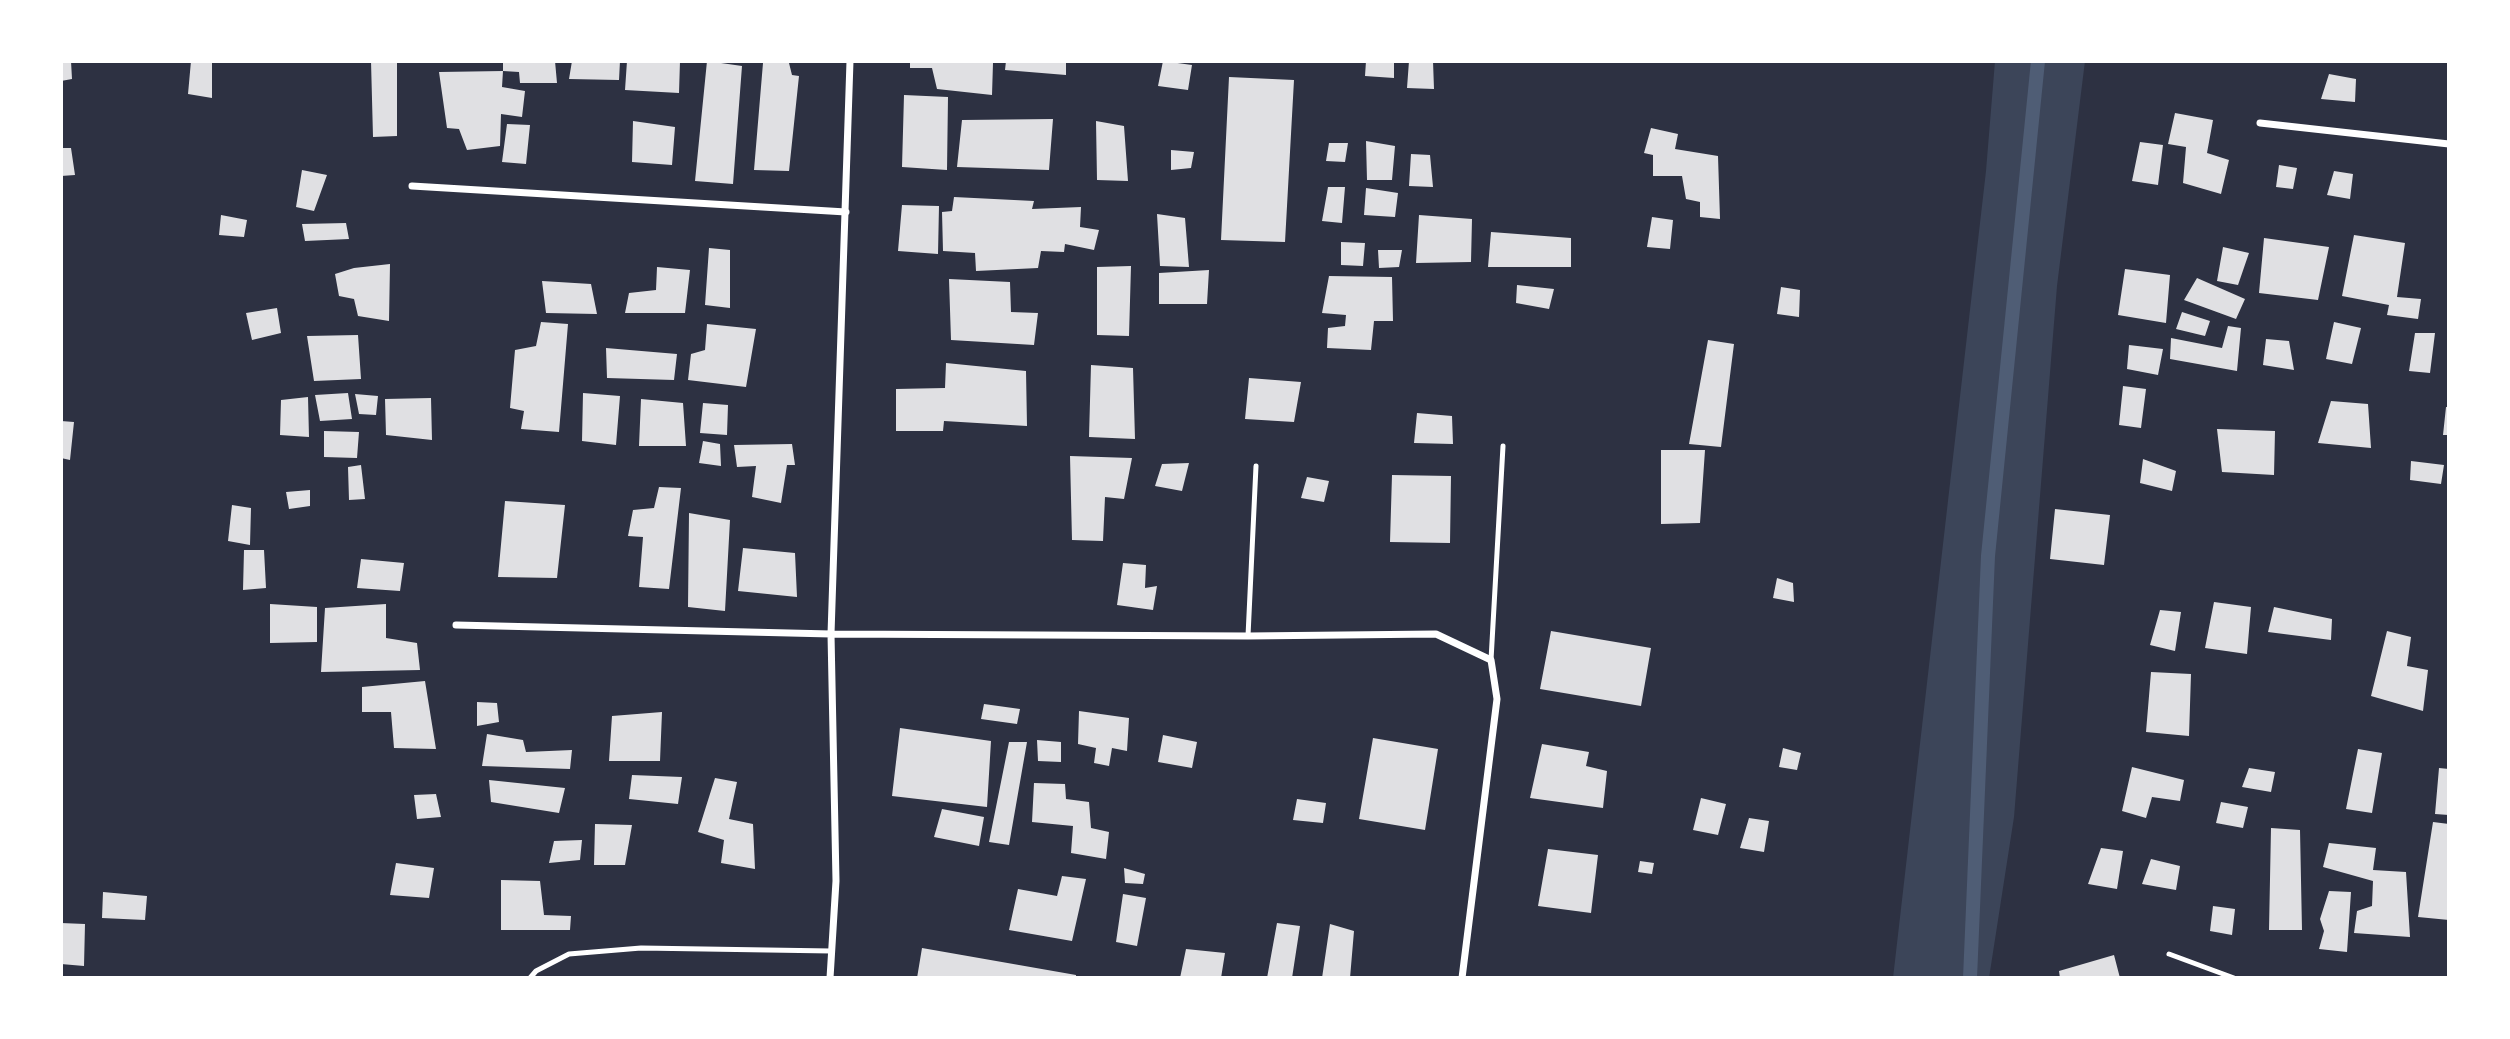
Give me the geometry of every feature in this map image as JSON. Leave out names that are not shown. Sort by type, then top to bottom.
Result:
[{"type":"street","points":[[830,978],[836,881],[831,634],[850,61]]},
{"type":"street","points":[[2260,123],[2449,144]]},
{"type":"street","points":[[412,186],[846,212]]},
{"type":"street","points":[[456,625],[831,634],[1436,634],[1490,660],[1497,699],[1462,978]]},
{"type":"lane","points":[[1490,660],[1503,446]]},
{"type":"lane","points":[[1248,636],[1256,466]]},
{"type":"lane","points":[[530,978],[536,971],[569,954],[641,948],[831,951]]},
{"type":"lane","points":[[2169,954],[2234,978]]},
{"type":"shaded area","points":[[1995,61],[2085,61],[2057,286],[2014,817],[1989,978],[1893,978],[1986,171]]},
{"type":"building","points":[[61,61],[71,61],[72,79],[61,81]]},
{"type":"building","points":[[191,61],[212,61],[212,98],[188,94]]},
{"type":"building","points":[[371,61],[397,61],[397,136],[373,137]]},
{"type":"building","points":[[503,61],[555,61],[557,83],[520,83],[519,72],[503,71]]},
{"type":"building","points":[[572,61],[620,61],[619,80],[569,79]]},
{"type":"building","points":[[627,61],[680,61],[679,93],[625,90]]},
{"type":"building","points":[[707,61],[742,66],[733,184],[695,181]]},
{"type":"building","points":[[910,61],[993,63],[992,95],[937,89],[932,68],[910,68]]},
{"type":"building","points":[[1006,61],[1066,61],[1066,75],[1005,70]]},
{"type":"building","points":[[1163,61],[1192,65],[1188,90],[1158,86]]},
{"type":"building","points":[[1366,61],[1394,61],[1394,78],[1365,76]]},
{"type":"building","points":[[1409,61],[1433,61],[1434,89],[1407,88]]},
{"type":"building","points":[[763,63],[789,63],[792,75],[799,76],[789,171],[754,170]]},
{"type":"building","points":[[503,71],[502,87],[525,91],[522,117],[501,114],[500,146],[467,150],[459,129],[447,128],[439,72]]},
{"type":"building","points":[[2329,74],[2356,79],[2355,102],[2321,99]]},
{"type":"building","points":[[1229,77],[1294,80],[1285,242],[1221,240]]},
{"type":"building","points":[[904,95],[948,97],[947,170],[902,167]]},
{"type":"building","points":[[2175,113],[2213,120],[2207,153],[2229,160],[2221,194],[2183,183],[2186,147],[2168,144]]},
{"type":"building","points":[[1053,119],[1049,170],[957,167],[962,120]]},
{"type":"building","points":[[633,121],[675,127],[672,165],[632,162]]},
{"type":"building","points":[[1096,121],[1124,126],[1128,181],[1097,180]]},
{"type":"building","points":[[507,124],[530,125],[526,164],[502,162]]},
{"type":"building","points":[[1651,128],[1678,134],[1675,149],[1718,156],[1720,219],[1700,217],[1700,202],[1686,199],[1682,176],[1653,176],[1653,155],[1644,153]]},
{"type":"building","points":[[1366,141],[1395,146],[1392,180],[1367,180]]},
{"type":"building","points":[[2140,142],[2163,145],[2158,185],[2132,181]]},
{"type":"building","points":[[1329,143],[1348,143],[1345,162],[1326,161]]},
{"type":"building","points":[[61,148],[71,148],[75,175],[61,176]]},
{"type":"building","points":[[1171,150],[1194,152],[1191,168],[1171,170]]},
{"type":"building","points":[[1411,154],[1430,155],[1433,187],[1409,186]]},
{"type":"building","points":[[2279,165],[2297,168],[2293,189],[2276,187]]},
{"type":"building","points":[[302,170],[327,175],[314,211],[296,207]]},
{"type":"building","points":[[2334,171],[2353,174],[2350,199],[2327,195]]},
{"type":"building","points":[[1328,187],[1345,187],[1342,223],[1322,221]]},
{"type":"building","points":[[1366,188],[1398,193],[1395,217],[1364,215]]},
{"type":"building","points":[[954,197],[1034,201],[1032,209],[1081,207],[1080,227],[1099,230],[1094,250],[1065,244],[1064,252],[1041,251],[1038,268],[976,271],[975,253],[943,251],[942,212],[952,211]]},
{"type":"building","points":[[902,205],[939,206],[938,254],[898,251]]},
{"type":"building","points":[[1157,214],[1185,218],[1189,267],[1160,266]]},
{"type":"building","points":[[221,215],[247,220],[244,237],[219,235]]},
{"type":"building","points":[[1419,215],[1472,219],[1471,262],[1416,263]]},
{"type":"building","points":[[1652,217],[1673,220],[1670,249],[1647,247]]},
{"type":"building","points":[[346,223],[349,239],[305,241],[302,224]]},
{"type":"building","points":[[1491,232],[1571,238],[1571,267],[1488,267]]},
{"type":"building","points":[[2354,235],[2405,243],[2397,297],[2421,299],[2418,319],[2387,315],[2389,305],[2342,296]]},
{"type":"building","points":[[2264,238],[2329,247],[2318,300],[2259,293]]},
{"type":"building","points":[[1341,242],[1365,243],[1363,266],[1341,265]]},
{"type":"building","points":[[2223,247],[2249,253],[2238,285],[2217,281]]},
{"type":"building","points":[[709,248],[730,250],[730,308],[705,305]]},
{"type":"building","points":[[1378,250],[1402,250],[1399,267],[1379,268]]},
{"type":"building","points":[[390,264],[389,321],[358,316],[354,299],[339,296],[335,274],[354,268]]},
{"type":"building","points":[[1131,266],[1129,336],[1097,335],[1097,267]]},
{"type":"building","points":[[657,267],[690,270],[685,313],[625,313],[629,293],[656,290]]},
{"type":"building","points":[[2125,269],[2170,275],[2166,323],[2118,315]]},
{"type":"building","points":[[1209,270],[1207,304],[1159,304],[1159,273]]},
{"type":"building","points":[[1329,276],[1392,277],[1393,321],[1374,321],[1371,350],[1327,348],[1328,328],[1345,326],[1346,315],[1322,313]]},
{"type":"building","points":[[2197,278],[2245,299],[2236,319],[2184,300]]},
{"type":"building","points":[[949,279],[1010,282],[1011,312],[1038,313],[1034,345],[951,340]]},
{"type":"building","points":[[542,281],[591,284],[597,314],[546,313]]},
{"type":"building","points":[[1517,285],[1554,289],[1549,309],[1516,303]]},
{"type":"building","points":[[1781,287],[1800,290],[1799,317],[1777,314]]},
{"type":"building","points":[[277,308],[281,333],[252,340],[246,313]]},
{"type":"building","points":[[2182,312],[2210,321],[2205,336],[2176,329]]},
{"type":"building","points":[[541,322],[568,324],[559,432],[521,429],[524,411],[510,408],[515,350],[536,346]]},
{"type":"building","points":[[2334,322],[2361,328],[2352,364],[2326,359]]},
{"type":"building","points":[[707,324],[756,329],[746,387],[688,380],[691,354],[705,350]]},
{"type":"building","points":[[2228,326],[2241,328],[2237,371],[2170,359],[2171,338],[2222,348]]},
{"type":"building","points":[[2415,333],[2435,333],[2430,373],[2409,371]]},
{"type":"building","points":[[358,335],[361,379],[314,381],[307,336]]},
{"type":"building","points":[[2266,339],[2289,341],[2294,370],[2263,365]]},
{"type":"building","points":[[1708,340],[1734,344],[1721,447],[1689,444]]},
{"type":"building","points":[[2129,345],[2163,349],[2158,375],[2127,369]]},
{"type":"building","points":[[606,348],[677,354],[674,380],[607,378]]},
{"type":"building","points":[[946,363],[1026,371],[1027,426],[944,421],[943,431],[896,431],[896,389],[945,388]]},
{"type":"building","points":[[1091,365],[1133,368],[1135,439],[1089,437]]},
{"type":"building","points":[[1249,378],[1301,382],[1294,422],[1245,419]]},
{"type":"building","points":[[2123,386],[2146,389],[2141,428],[2119,425]]},
{"type":"building","points":[[348,393],[352,419],[320,421],[315,395]]},
{"type":"building","points":[[583,393],[620,396],[616,445],[582,441]]},
{"type":"building","points":[[355,394],[378,396],[376,415],[359,414]]},
{"type":"building","points":[[308,397],[309,437],[280,435],[281,400]]},
{"type":"building","points":[[431,398],[432,440],[386,435],[385,399]]},
{"type":"building","points":[[641,399],[683,403],[686,446],[639,446]]},
{"type":"building","points":[[2331,401],[2368,404],[2371,448],[2318,443]]},
{"type":"building","points":[[703,403],[728,405],[727,435],[700,433]]},
{"type":"building","points":[[2446,407],[2449,407],[2449,435],[2443,435]]},
{"type":"building","points":[[1417,413],[1452,416],[1453,444],[1414,443]]},
{"type":"building","points":[[61,421],[74,422],[70,460],[61,458]]},
{"type":"building","points":[[2217,429],[2275,431],[2274,475],[2222,472]]},
{"type":"building","points":[[324,431],[359,432],[357,458],[324,457]]},
{"type":"building","points":[[703,441],[720,444],[721,466],[699,463]]},
{"type":"building","points":[[792,444],[795,465],[787,465],[781,503],[752,497],[756,466],[737,467],[734,445]]},
{"type":"building","points":[[1661,450],[1705,450],[1700,523],[1661,524]]},
{"type":"building","points":[[1070,456],[1132,458],[1124,499],[1105,497],[1103,541],[1072,540]]},
{"type":"building","points":[[2143,459],[2176,471],[2172,491],[2140,483]]},
{"type":"building","points":[[2411,461],[2444,465],[2441,484],[2410,480]]},
{"type":"building","points":[[1189,463],[1182,491],[1155,486],[1162,464]]},
{"type":"building","points":[[361,465],[365,499],[349,500],[348,467]]},
{"type":"building","points":[[1392,475],[1451,476],[1450,543],[1390,542]]},
{"type":"building","points":[[1307,477],[1329,481],[1324,502],[1301,498]]},
{"type":"building","points":[[659,487],[681,488],[669,589],[639,587],[643,537],[628,536],[633,510],[654,508]]},
{"type":"building","points":[[310,490],[310,506],[289,509],[286,492]]},
{"type":"building","points":[[505,501],[565,505],[557,578],[498,577]]},
{"type":"building","points":[[232,505],[251,508],[250,545],[228,541]]},
{"type":"building","points":[[2055,509],[2110,515],[2104,565],[2050,559]]},
{"type":"building","points":[[689,513],[730,520],[725,611],[688,607]]},
{"type":"building","points":[[743,548],[795,553],[797,597],[738,591]]},
{"type":"building","points":[[244,550],[264,550],[266,588],[243,590]]},
{"type":"building","points":[[361,559],[404,563],[400,591],[357,588]]},
{"type":"building","points":[[1123,563],[1146,565],[1145,588],[1157,586],[1153,610],[1117,605]]},
{"type":"building","points":[[1777,578],[1793,583],[1794,602],[1773,598]]},
{"type":"building","points":[[2214,602],[2251,607],[2247,654],[2205,648]]},
{"type":"building","points":[[270,604],[317,607],[317,642],[270,643]]},
{"type":"building","points":[[386,604],[386,638],[417,643],[420,670],[321,672],[325,608]]},
{"type":"building","points":[[2274,607],[2332,619],[2331,640],[2268,632]]},
{"type":"building","points":[[2160,610],[2181,612],[2175,651],[2150,645]]},
{"type":"building","points":[[1551,631],[1651,648],[1641,706],[1540,689]]},
{"type":"building","points":[[2387,631],[2411,637],[2407,666],[2428,670],[2423,711],[2371,696]]},
{"type":"building","points":[[2151,672],[2191,674],[2189,736],[2146,732]]},
{"type":"building","points":[[425,681],[436,749],[394,748],[391,712],[362,712],[362,687]]},
{"type":"building","points":[[477,702],[497,703],[499,722],[477,726]]},
{"type":"building","points":[[984,704],[1020,709],[1017,724],[981,719]]},
{"type":"building","points":[[1079,711],[1129,718],[1127,751],[1112,748],[1109,766],[1094,763],[1096,748],[1078,744]]},
{"type":"building","points":[[662,712],[660,761],[609,761],[612,716]]},
{"type":"building","points":[[900,728],[991,741],[987,807],[892,796]]},
{"type":"building","points":[[487,734],[523,740],[526,752],[572,750],[570,769],[482,766]]},
{"type":"building","points":[[1163,735],[1197,742],[1192,768],[1158,762]]},
{"type":"building","points":[[1373,738],[1438,749],[1425,830],[1359,819]]},
{"type":"building","points":[[1037,740],[1061,742],[1061,762],[1038,761]]},
{"type":"building","points":[[1009,742],[1027,742],[1009,845],[989,842]]},
{"type":"building","points":[[1542,744],[1589,752],[1586,766],[1607,771],[1603,808],[1530,798]]},
{"type":"building","points":[[1783,748],[1801,753],[1797,770],[1779,767]]},
{"type":"building","points":[[2358,749],[2382,753],[2372,813],[2346,809]]},
{"type":"building","points":[[2132,767],[2184,780],[2180,801],[2152,797],[2146,818],[2122,811]]},
{"type":"building","points":[[2249,768],[2275,772],[2271,792],[2242,787]]},
{"type":"building","points":[[2439,768],[2449,769],[2449,815],[2435,814]]},
{"type":"building","points":[[632,775],[682,777],[678,804],[629,799]]},
{"type":"building","points":[[715,778],[737,782],[729,819],[753,824],[755,869],[721,863],[724,840],[698,832]]},
{"type":"building","points":[[489,780],[565,788],[559,813],[491,802]]},
{"type":"building","points":[[1034,783],[1065,784],[1066,799],[1089,802],[1091,828],[1109,832],[1106,859],[1071,853],[1073,826],[1032,822]]},
{"type":"building","points":[[436,794],[441,817],[417,819],[414,795]]},
{"type":"building","points":[[1701,798],[1726,804],[1718,835],[1693,830]]},
{"type":"building","points":[[1297,799],[1326,803],[1323,823],[1293,820]]},
{"type":"building","points":[[2221,802],[2248,807],[2243,828],[2216,823]]},
{"type":"building","points":[[942,809],[984,817],[979,846],[934,837]]},
{"type":"building","points":[[1749,818],[1769,821],[1764,852],[1740,848]]},
{"type":"building","points":[[2433,822],[2449,824],[2449,920],[2418,917]]},
{"type":"building","points":[[595,824],[632,825],[625,865],[594,865]]},
{"type":"building","points":[[2271,828],[2300,830],[2302,930],[2269,930]]},
{"type":"building","points":[[582,840],[580,860],[549,863],[554,841]]},
{"type":"building","points":[[2329,843],[2376,848],[2373,870],[2406,872],[2410,937],[2354,933],[2357,911],[2372,906],[2373,881],[2323,867]]},
{"type":"building","points":[[2101,848],[2123,851],[2117,889],[2088,884]]},
{"type":"building","points":[[1548,849],[1598,855],[1591,913],[1538,906]]},
{"type":"building","points":[[2151,859],[2180,866],[2176,890],[2142,884]]},
{"type":"building","points":[[1640,861],[1654,863],[1652,874],[1638,872]]},
{"type":"building","points":[[396,863],[434,868],[429,898],[390,895]]},
{"type":"building","points":[[1124,868],[1145,874],[1143,884],[1125,883]]},
{"type":"building","points":[[1062,876],[1086,879],[1072,941],[1009,930],[1018,889],[1057,896]]},
{"type":"building","points":[[501,880],[540,881],[544,915],[571,916],[570,930],[501,930]]},
{"type":"building","points":[[2329,891],[2351,892],[2347,952],[2319,949],[2324,931],[2320,919]]},
{"type":"building","points":[[103,892],[147,896],[145,920],[102,918]]},
{"type":"building","points":[[1123,894],[1146,898],[1137,946],[1116,942]]},
{"type":"building","points":[[2213,906],[2235,909],[2232,935],[2210,931]]},
{"type":"building","points":[[61,923],[85,924],[84,966],[61,964]]},
{"type":"building","points":[[1277,923],[1300,926],[1292,978],[1267,978]]},
{"type":"building","points":[[1330,924],[1354,931],[1350,978],[1322,978]]},
{"type":"building","points":[[922,948],[1076,975],[1076,978],[917,978]]},
{"type":"building","points":[[1186,949],[1225,953],[1221,978],[1180,978]]},
{"type":"building","points":[[2114,955],[2120,978],[2060,978],[2059,971]]},
{"type":"waterway","points":[[1970,978],[1988,556],[2038,61]]}]
